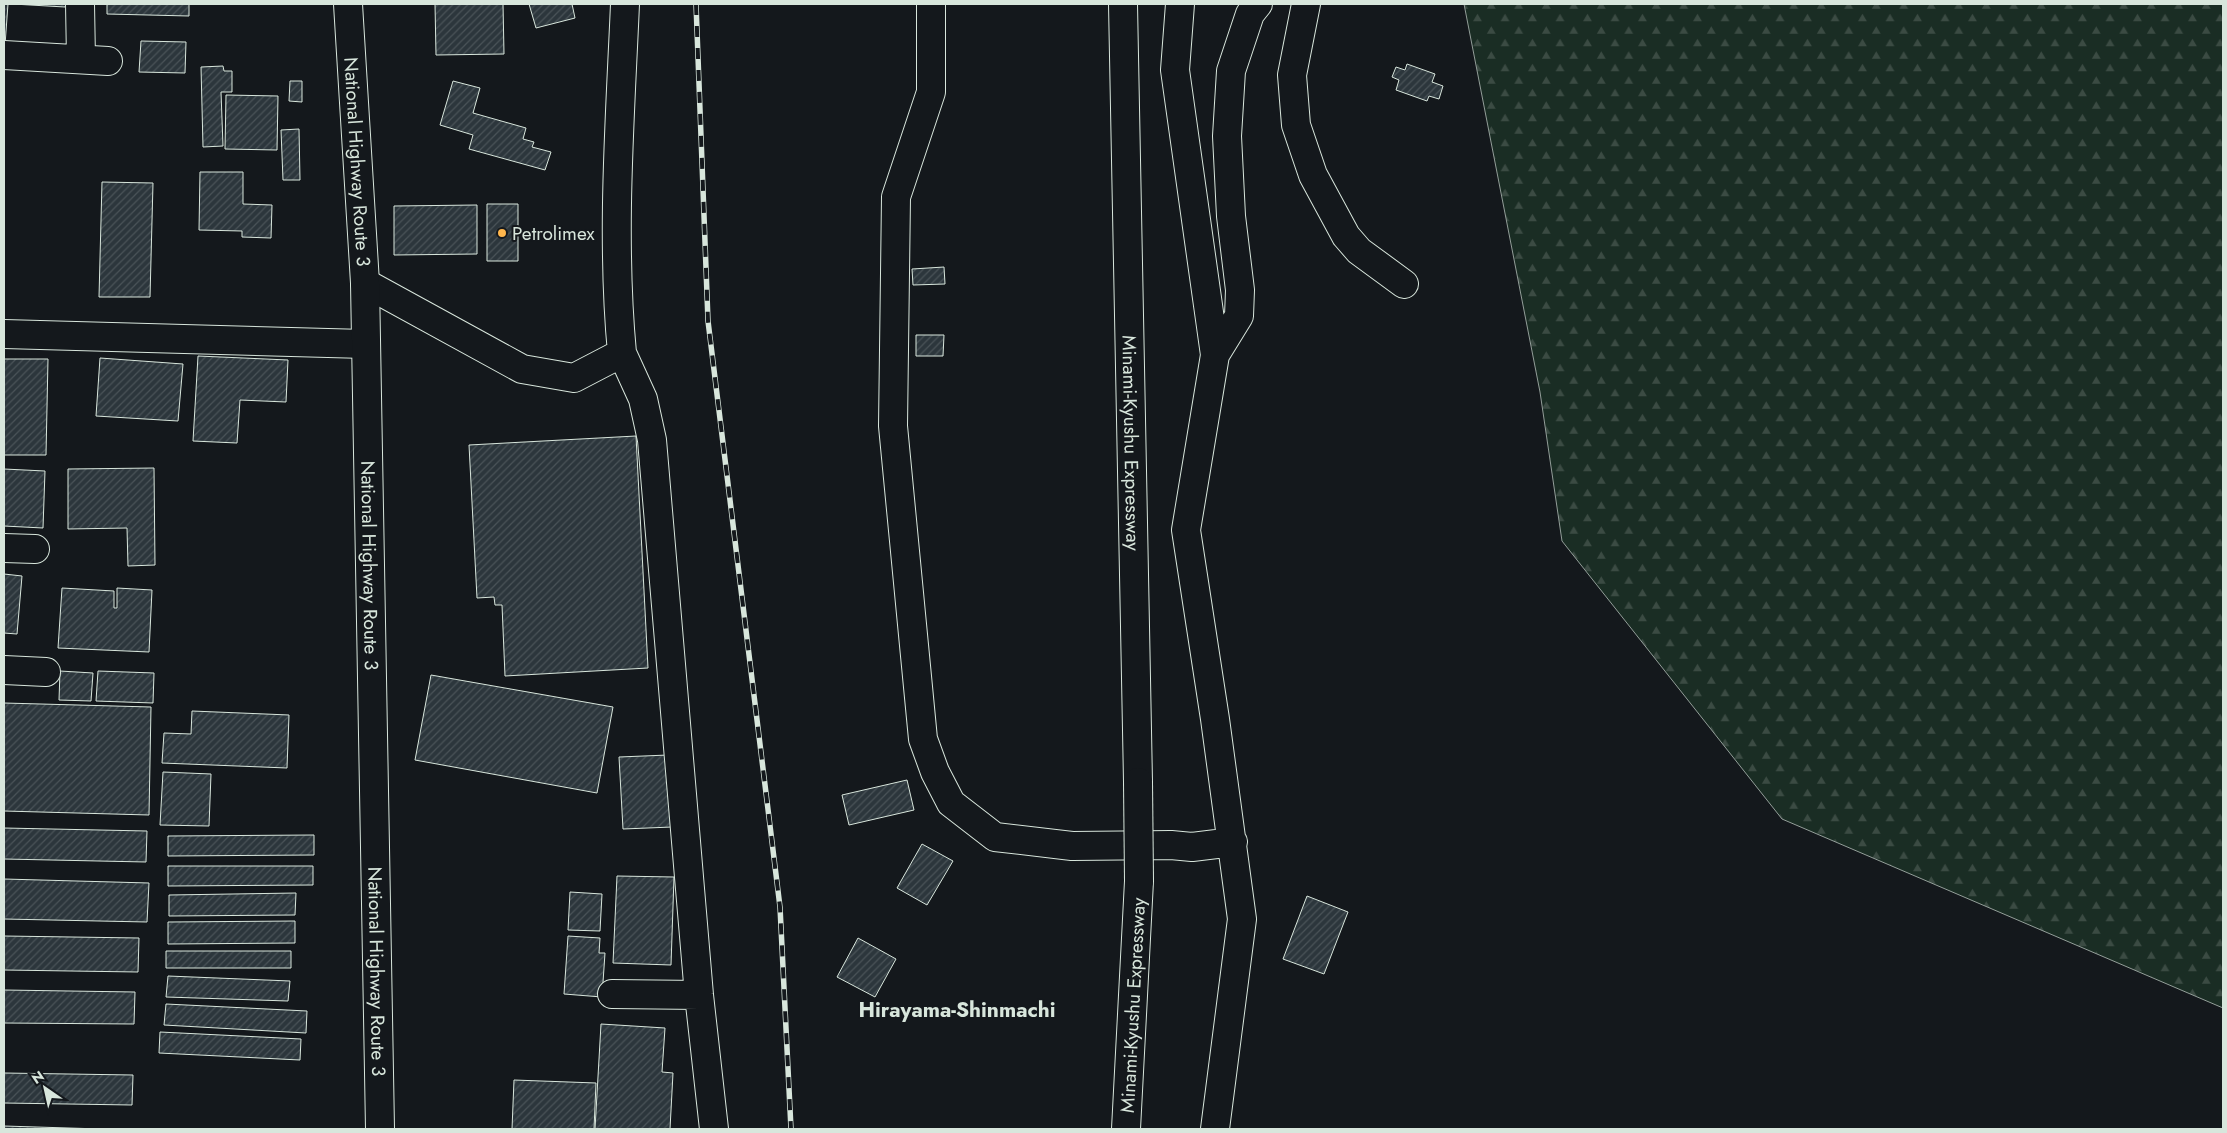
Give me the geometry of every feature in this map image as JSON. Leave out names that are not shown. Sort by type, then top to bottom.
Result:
[{"type":"main road","points":[[80,4],[81,59]]},
{"type":"main road","name":"National Highway Route 3","points":[[348,4],[365,283],[380,1129]]},
{"type":"main road","points":[[626,4],[617,179],[617,306],[622,354],[643,399],[652,440],[699,995],[714,1129]]},
{"type":"main road","points":[[931,4],[930,92],[896,197],[892,426],[923,739],[935,772],[951,803],[994,837],[1072,846],[1172,844],[1192,847],[1233,842]]},
{"type":"main road","name":"Minami-Kyushu Expressway","points":[[1123,4],[1144,1129]]},
{"type":"main road","points":[[1180,4],[1175,70],[1215,355],[1186,530],[1233,842],[1242,919],[1215,1129]]},
{"type":"main road","points":[[1215,355],[1239,316],[1240,290],[1231,216],[1227,136],[1230,71],[1250,14],[1258,4]]},
{"type":"main road","points":[[1306,4],[1292,75],[1296,125],[1313,175],[1346,236],[1359,251],[1404,284]]},
{"type":"main road","points":[[4,55],[108,61]]},
{"type":"main road","points":[[365,283],[522,369],[574,378],[622,354]]},
{"type":"main road","points":[[4,334],[365,344]]},
{"type":"main road","points":[[4,548],[35,549]]},
{"type":"main road","points":[[4,670],[46,672]]},
{"type":"main road","name":"Minami-Kyushu Expressway","points":[[1126,1129],[1138,881]]},
{"type":"main road","points":[[612,994],[699,995]]},
{"type":"green space","points":[[1464,4],[2223,4],[2223,1008],[1782,819],[1562,541],[1540,392]]},
{"type":"building","points":[[4,4],[8,4],[5,45],[4,45]]},
{"type":"building","points":[[13,4],[66,4],[65,7]]},
{"type":"building","points":[[107,4],[189,4],[189,16],[107,14]]},
{"type":"building","points":[[435,4],[503,4],[504,54],[436,55]]},
{"type":"building","points":[[529,4],[572,4],[575,18],[536,28]]},
{"type":"building","points":[[141,41],[186,42],[185,73],[139,72]]},
{"type":"building","points":[[1407,64],[1435,74],[1432,82],[1443,86],[1439,99],[1429,96],[1427,101],[1396,90],[1399,80],[1392,77],[1396,67],[1405,70]]},
{"type":"building","points":[[223,66],[224,71],[232,71],[232,92],[221,92],[223,146],[203,147],[201,67]]},
{"type":"building","points":[[290,81],[302,81],[302,102],[289,101]]},
{"type":"building","points":[[453,81],[480,88],[473,113],[526,128],[523,139],[534,142],[532,147],[551,152],[545,170],[469,149],[473,135],[440,125]]},
{"type":"building","points":[[226,95],[278,96],[277,150],[225,149]]},
{"type":"building","points":[[299,129],[300,180],[283,180],[281,130]]},
{"type":"building","points":[[200,172],[243,172],[243,204],[272,205],[271,238],[242,237],[242,231],[199,230]]},
{"type":"building","points":[[102,182],[153,183],[150,297],[99,297]]},
{"type":"building","name":"Petrolimex","points":[[487,204],[518,204],[518,261],[487,261]]},
{"type":"building","points":[[477,205],[477,254],[394,255],[394,206]]},
{"type":"building","points":[[944,267],[945,284],[913,285],[912,269]]},
{"type":"building","points":[[916,335],[944,335],[943,356],[916,356]]},
{"type":"building","points":[[198,356],[288,360],[286,402],[240,400],[237,443],[193,441]]},
{"type":"building","points":[[100,358],[183,364],[178,421],[96,416]]},
{"type":"building","points":[[4,359],[48,359],[46,455],[4,455]]},
{"type":"building","points":[[636,436],[648,668],[505,676],[502,605],[495,605],[494,597],[477,598],[469,445]]},
{"type":"building","points":[[154,468],[155,565],[128,566],[127,528],[68,529],[68,469]]},
{"type":"building","points":[[4,469],[45,471],[43,528],[4,526]]},
{"type":"building","points":[[4,574],[22,576],[17,634],[4,633]]},
{"type":"building","points":[[62,588],[114,591],[114,608],[117,608],[117,588],[152,590],[149,652],[58,648]]},
{"type":"building","points":[[60,671],[93,673],[91,701],[59,700]]},
{"type":"building","points":[[98,671],[154,673],[153,703],[96,701]]},
{"type":"building","points":[[431,675],[613,707],[597,793],[415,760]]},
{"type":"building","points":[[4,703],[151,707],[149,815],[4,811]]},
{"type":"building","points":[[192,711],[289,715],[287,768],[162,763],[164,733],[191,734]]},
{"type":"building","points":[[668,755],[672,827],[623,829],[619,757]]},
{"type":"building","points":[[163,772],[211,774],[209,826],[160,825]]},
{"type":"building","points":[[907,780],[914,810],[849,825],[842,795]]},
{"type":"building","points":[[4,828],[147,831],[146,862],[4,859]]},
{"type":"building","points":[[314,835],[314,855],[168,856],[168,836]]},
{"type":"building","points":[[922,844],[953,861],[927,905],[897,888]]},
{"type":"building","points":[[168,866],[313,866],[313,885],[168,886]]},
{"type":"building","points":[[617,876],[674,877],[671,965],[613,963]]},
{"type":"building","points":[[4,879],[149,883],[147,922],[4,919]]},
{"type":"building","points":[[570,892],[602,894],[600,931],[568,930]]},
{"type":"building","points":[[296,893],[295,915],[169,916],[169,895]]},
{"type":"building","points":[[1307,896],[1348,912],[1324,974],[1283,959]]},
{"type":"building","points":[[295,921],[295,943],[168,944],[168,922]]},
{"type":"building","points":[[4,936],[139,938],[138,972],[4,970]]},
{"type":"building","points":[[568,936],[600,938],[599,953],[605,953],[602,997],[564,994]]},
{"type":"building","points":[[858,938],[896,959],[875,997],[837,977]]},
{"type":"building","points":[[166,951],[291,951],[291,968],[166,968]]},
{"type":"building","points":[[168,976],[290,981],[288,1001],[166,997]]},
{"type":"building","points":[[4,990],[135,992],[134,1024],[4,1023]]},
{"type":"building","points":[[166,1004],[307,1011],[306,1033],[164,1025]]},
{"type":"building","points":[[601,1024],[665,1028],[662,1072],[673,1073],[670,1129],[595,1129]]},
{"type":"building","points":[[160,1032],[301,1039],[300,1060],[159,1053]]},
{"type":"building","points":[[4,1073],[133,1075],[132,1105],[4,1103]]},
{"type":"building","points":[[514,1080],[596,1083],[594,1129],[512,1129]]},
{"type":"building","points":[[4,1126],[101,1129],[4,1129]]},
{"type":"railway","points":[[696,4],[708,321],[780,907],[791,1129]]},
{"type":"place","name":"Petrolimex","points":[[502,233]]},
{"type":"district","name":"Hirayama-Shinmachi","points":[[957,1010]]}]
